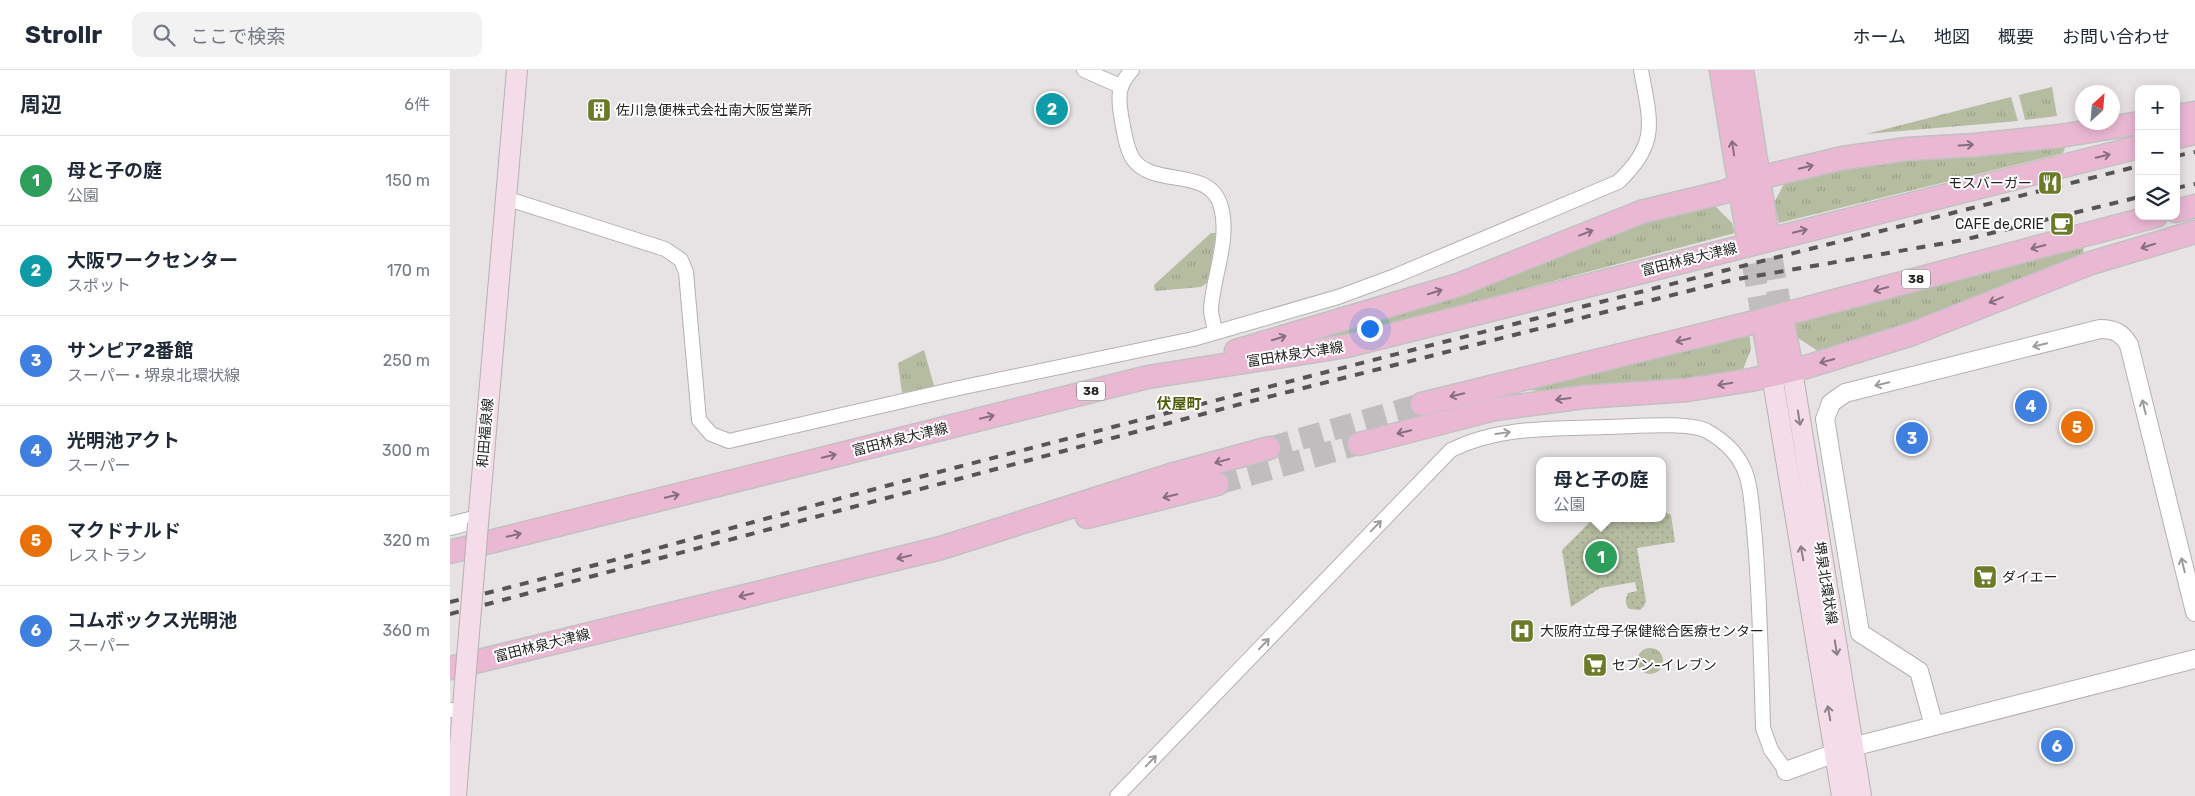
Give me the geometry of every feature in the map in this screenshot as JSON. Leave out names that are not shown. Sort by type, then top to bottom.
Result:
[{"type":"main road","name":"和田福泉線","points":[[456,796],[457,675],[478,522],[517,70]]},
{"type":"main road","name":"富田林泉大津線","points":[[1721,70],[1749,183],[1757,228]]},
{"type":"main road","name":"富田林泉大津線","points":[[1742,70],[1749,183]]},
{"type":"main road","points":[[2180,115],[2195,113]]},
{"type":"main road","points":[[1148,377],[1458,285],[1641,212],[1842,158],[1907,149],[1975,145],[2060,136],[2135,124]]},
{"type":"main road","points":[[2180,136],[2195,133]]},
{"type":"main road","name":"富田林泉大津線","points":[[450,552],[1148,377],[1347,346],[2135,148]]},
{"type":"main road","points":[[2180,210],[2195,206]]},
{"type":"main road","name":"38","points":[[1422,404],[1747,324],[2141,220]]},
{"type":"main road","points":[[1359,444],[1495,409],[1584,397],[1687,390],[1782,372],[1866,350],[1912,334],[2091,263],[2195,232]]},
{"type":"main road","points":[[1774,326],[1782,372]]},
{"type":"main road","name":"堺泉北環状線","points":[[1782,372],[1844,749],[1861,796]]},
{"type":"main road","name":"富田林泉大津線","points":[[457,675],[941,548],[1174,474],[1269,448]]},
{"type":"main road","points":[[941,548],[1092,516],[1217,484]]},
{"type":"main road","name":"堺泉北環状線","points":[[1842,796],[1844,749]]},
{"type":"street","points":[[1084,70],[1120,86]]},
{"type":"street","points":[[1132,70],[1120,86],[1118,96],[1125,139],[1134,160],[1144,169],[1156,174],[1189,178],[1210,188],[1221,206],[1224,226],[1211,310],[1216,331]]},
{"type":"street","points":[[505,198],[665,249],[681,260],[686,272],[698,420],[711,434],[729,441],[949,390],[1192,339],[1338,297],[1395,276],[1618,182],[1636,166],[1646,146],[1650,123],[1642,70]]},
{"type":"street","points":[[1934,726],[1918,671],[1860,633],[1825,419],[1831,403],[1845,393],[2100,329],[2112,329],[2123,335],[2129,345],[2195,612]]},
{"type":"street","points":[[1117,796],[1451,450],[1467,442],[1499,433],[1532,430],[1672,426],[1706,430],[1727,445],[1743,466],[1751,504],[1758,571],[1764,728],[1771,750],[1786,771],[1844,749],[2195,659]]},
{"type":"street","points":[[450,526],[478,522]]},
{"type":"green space","points":[[2052,87],[2057,116],[2025,120],[2019,95]]},
{"type":"green space","points":[[2011,97],[2018,121],[1866,134]]},
{"type":"green space","points":[[2062,143],[2065,148],[2063,153],[1779,223],[1774,203],[1785,182],[1845,168],[1909,158]]},
{"type":"green space","points":[[1711,202],[1732,223],[1735,233],[1311,345],[1303,334],[1650,215]]},
{"type":"green space","points":[[1211,233],[1216,233],[1208,282],[1201,287],[1155,291],[1154,285]]},
{"type":"green space","points":[[2083,246],[2084,254],[1854,343],[1821,353],[1798,338],[1795,321]]},
{"type":"green space","points":[[1749,331],[1751,349],[1742,372],[1641,385],[1574,386],[1547,391],[1525,390]]},
{"type":"green space","points":[[924,350],[934,386],[902,393],[898,363]]},
{"type":"green space","points":[[1666,512],[1671,515],[1675,542],[1637,548],[1646,601],[1640,610],[1629,609],[1626,600],[1628,593],[1637,591],[1635,582],[1600,588],[1571,607],[1562,550],[1590,522],[1666,522]]},
{"type":"green space","points":[[1650,648],[1659,652],[1663,661],[1659,670],[1650,674],[1641,670],[1637,661],[1641,652]]},
{"type":"tunnel","points":[[1766,225],[1783,323]]},
{"type":"tunnel","points":[[1747,231],[1764,328]]},
{"type":"tunnel","points":[[1269,448],[1422,404]]},
{"type":"tunnel","points":[[1217,484],[1359,444]]},
{"type":"railway","points":[[2180,155],[2195,152]]},
{"type":"railway","points":[[450,602],[1105,429],[2135,167]]},
{"type":"railway","points":[[2180,187],[2195,184]]},
{"type":"railway","points":[[450,614],[1252,401],[1732,280],[1963,240],[2135,198]]},
{"type":"place","name":"大阪ワークセンター","points":[[1052,109]]},
{"type":"place","name":"佐川急便株式会社南大阪営業所","points":[[599,110]]},
{"type":"place","name":"モスバーガー","points":[[2050,183]]},
{"type":"place","name":"CAFE de CRIE","points":[[2062,224]]},
{"type":"place","name":"光明池アクト","points":[[2031,406]]},
{"type":"place","name":"マクドナルド","points":[[2077,427]]},
{"type":"place","name":"サンピア2番館","points":[[1912,438]]},
{"type":"place","name":"母と子の庭","points":[[1601,557]]},
{"type":"place","name":"ダイエー","points":[[1985,577]]},
{"type":"place","name":"大阪府立母子保健総合医療センター","points":[[1522,631]]},
{"type":"place","name":"セブン-イレブン","points":[[1595,665]]},
{"type":"place","name":"コムボックス光明池","points":[[2057,746]]},
{"type":"district","name":"伏屋町","points":[[1179,404]]}]
